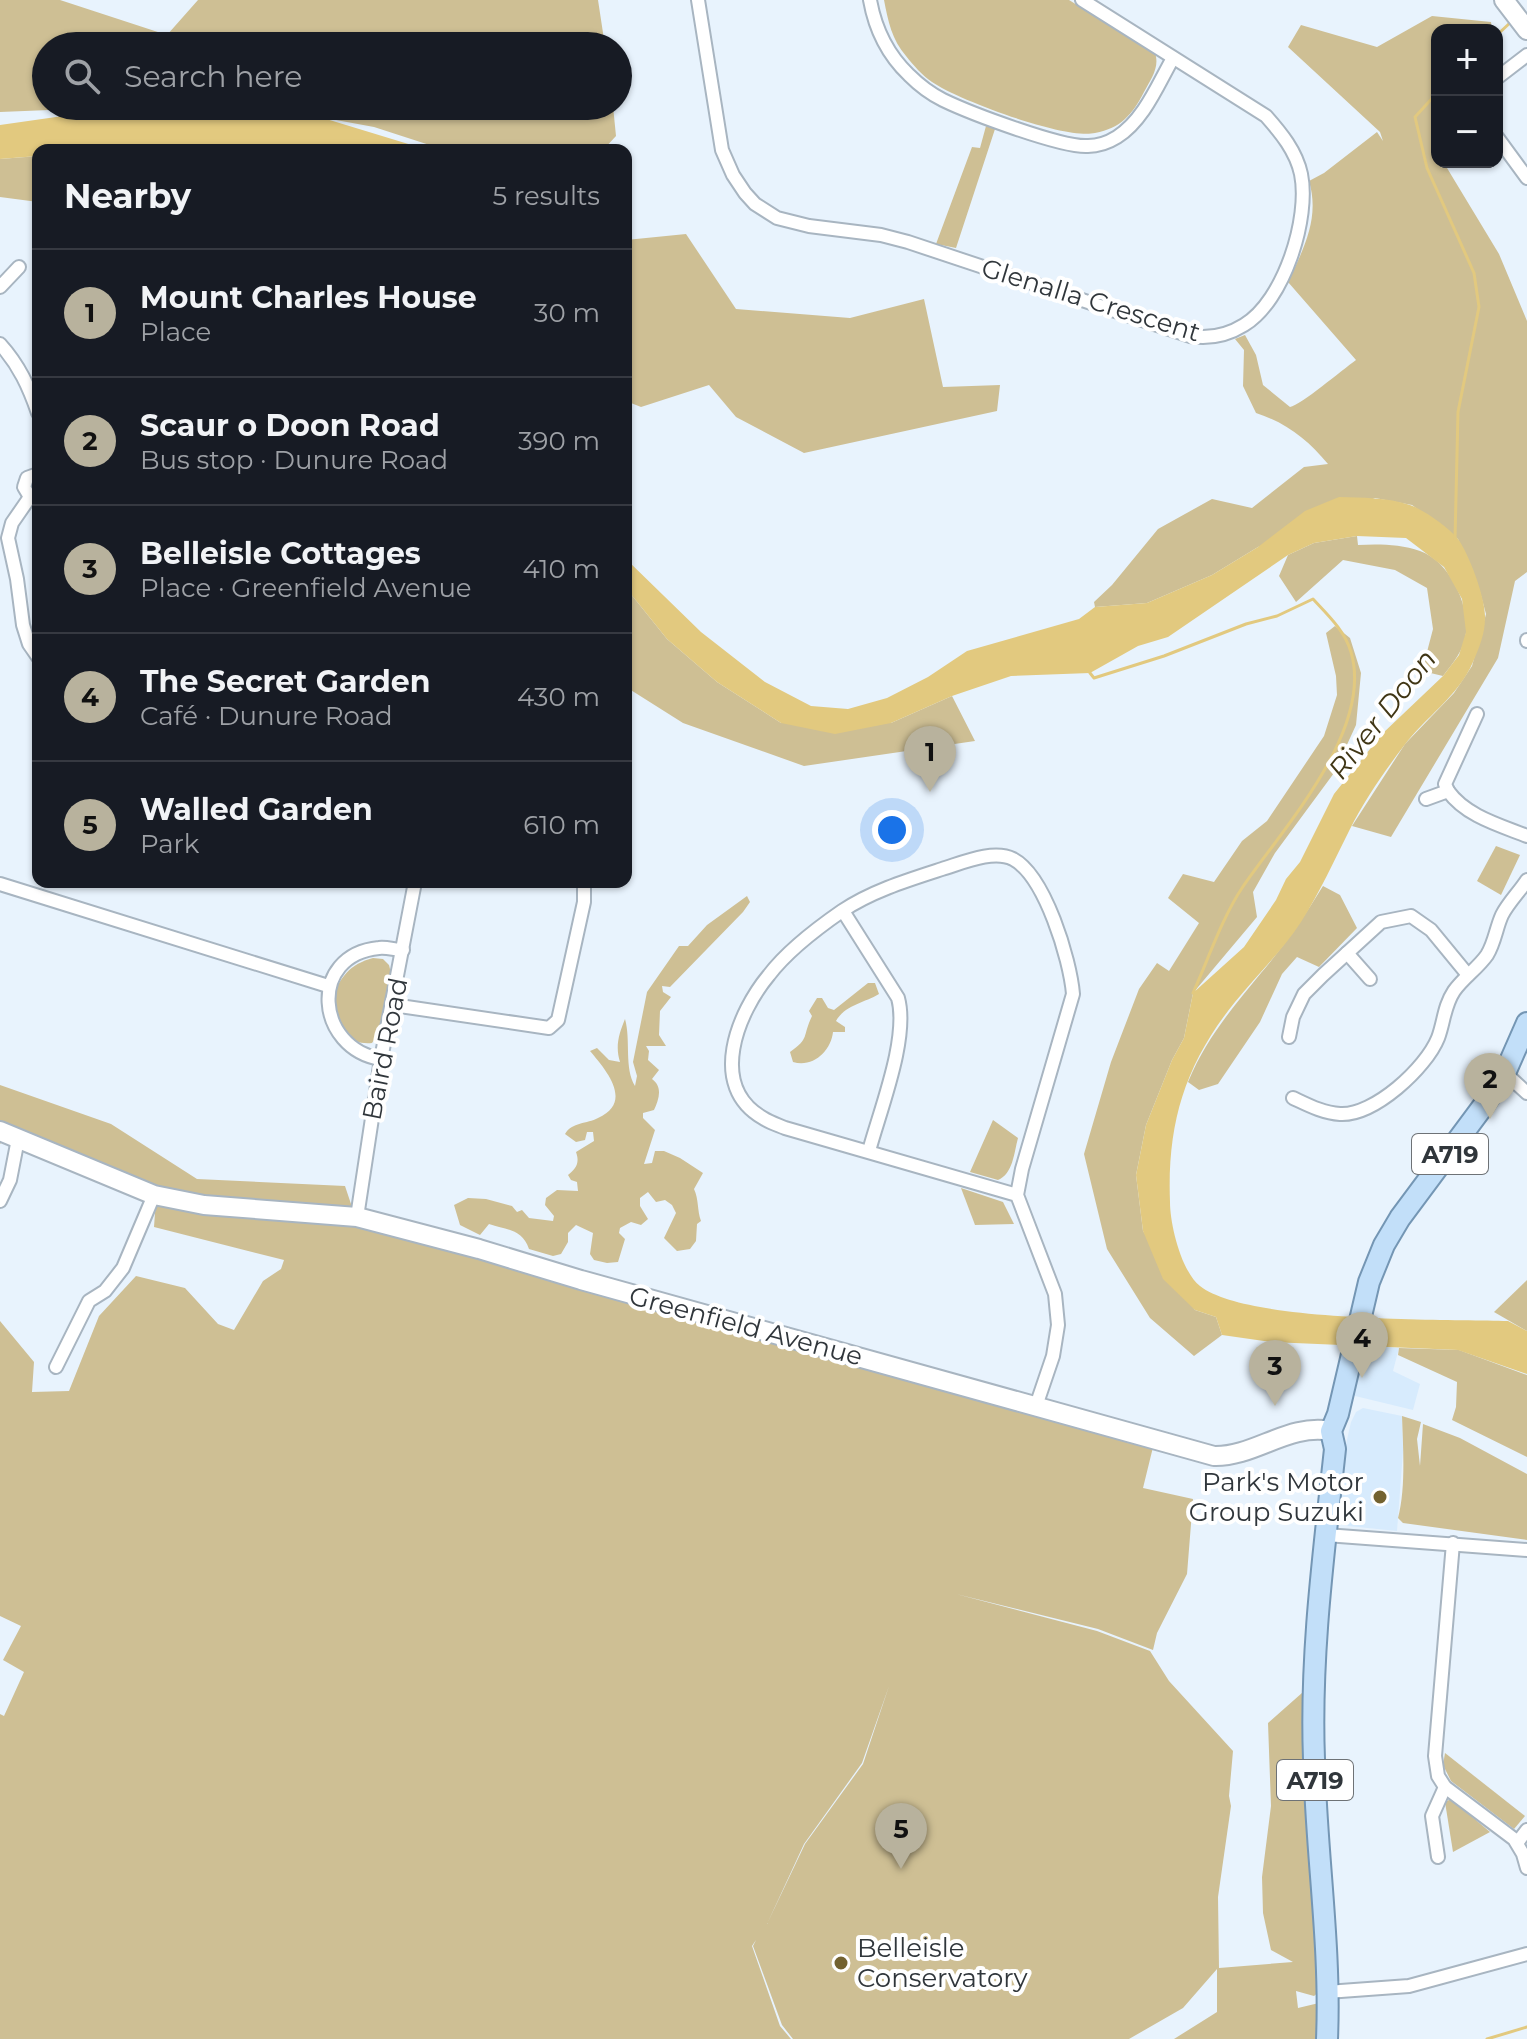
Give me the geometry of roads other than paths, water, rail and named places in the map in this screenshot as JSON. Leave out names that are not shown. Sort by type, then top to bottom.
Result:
[{"type":"main road","name":"A719","points":[[1327,2039],[1313,1685],[1335,1449],[1331,1431],[1338,1414],[1369,1282],[1384,1245],[1400,1218],[1505,1073],[1527,1023]]},
{"type":"street","name":"Glenalla Crescent","points":[[698,0],[722,150],[739,185],[764,211],[796,224],[881,235],[908,242],[1190,336],[1216,336],[1246,325],[1275,289],[1300,229],[1303,213],[1301,174],[1282,134],[1266,116],[1086,1]]},
{"type":"street","points":[[870,0],[881,36],[894,58],[909,76],[928,90],[993,119],[1074,145],[1101,144],[1131,127],[1173,58]]},
{"type":"street","points":[[1503,73],[1527,55]]},
{"type":"street","points":[[1503,145],[1527,178]]},
{"type":"street","points":[[0,287],[19,267]]},
{"type":"street","points":[[0,344],[15,360],[32,396]]},
{"type":"street","points":[[32,476],[24,483],[24,491],[32,497]]},
{"type":"street","points":[[32,500],[12,523],[8,538],[23,625],[32,648]]},
{"type":"street","points":[[1477,714],[1445,784],[1455,801],[1484,820],[1527,836]]},
{"type":"street","points":[[1426,799],[1448,791]]},
{"type":"street","points":[[1017,1195],[785,1128],[761,1118],[748,1106],[732,1076],[732,1050],[742,1018],[769,974],[797,946],[843,911],[879,891],[992,856],[1011,858],[1038,882],[1071,968],[1073,994],[1017,1195],[1055,1294],[1058,1325],[1053,1356],[1036,1406]]},
{"type":"street","points":[[1293,1098],[1316,1109],[1339,1114],[1357,1113],[1375,1105],[1397,1088],[1422,1062],[1437,1039],[1445,1007],[1455,989],[1485,957],[1494,942],[1503,913],[1527,880]]},
{"type":"street","points":[[0,884],[328,986]]},
{"type":"street","points":[[30,892],[32,888]]},
{"type":"street","name":"Baird Road","points":[[357,1217],[381,1059],[414,888]]},
{"type":"street","points":[[393,1005],[549,1028],[558,1020],[584,902],[584,888]]},
{"type":"street","points":[[843,911],[898,998],[902,1011],[899,1043],[869,1151]]},
{"type":"street","points":[[1289,1037],[1293,1017],[1304,994],[1381,922],[1411,916],[1431,930],[1468,975]]},
{"type":"street","points":[[381,1059],[354,1051],[339,1033],[330,1015],[328,986],[346,962],[361,953],[379,948],[403,950]]},
{"type":"street","points":[[1347,953],[1370,979]]},
{"type":"street","points":[[1505,1073],[1527,1093]]},
{"type":"street","name":"Greenfield Avenue","points":[[0,1131],[154,1195],[204,1205],[357,1217],[1214,1456],[1228,1456],[1284,1435],[1316,1428],[1331,1431]]},
{"type":"street","points":[[0,1201],[10,1180],[18,1139]]},
{"type":"street","points":[[56,1367],[89,1301],[105,1291],[123,1268],[154,1195]]},
{"type":"street","points":[[1326,1535],[1527,1550]]},
{"type":"street","points":[[1453,1543],[1435,1756],[1438,1776],[1445,1787],[1517,1843],[1527,1868]]},
{"type":"street","points":[[1438,1857],[1432,1816],[1445,1787]]},
{"type":"street","points":[[1517,1843],[1527,1830]]},
{"type":"street","points":[[1327,1992],[1409,1986],[1527,1954]]},
{"type":"waterway","points":[[1503,29],[1512,21]]},
{"type":"waterway","points":[[1434,96],[1415,117],[1427,168],[1474,273],[1479,307],[1458,412],[1455,539]]},
{"type":"waterway","name":"River Doon","points":[[1090,673],[1094,678],[1164,656],[1246,624],[1277,616],[1313,599],[1340,630],[1351,652],[1355,682],[1349,713],[1337,745],[1301,808],[1235,900],[1193,993]]},
{"type":"waterway","points":[[1487,2039],[1527,2027]]},
{"type":"place","name":"Mount Charles House","points":[[930,792]]},
{"type":"place","name":"Scaur o Doon Road","points":[[1490,1119]]},
{"type":"place","name":"The Secret Garden","points":[[1362,1378]]},
{"type":"place","name":"Belleisle Cottages","points":[[1275,1406]]},
{"type":"place","name":"Park's Motor Group Suzuki","points":[[1380,1497]]},
{"type":"place","name":"Walled Garden","points":[[901,1869]]},
{"type":"place","name":"Belleisle Conservatory","points":[[841,1963]]}]
